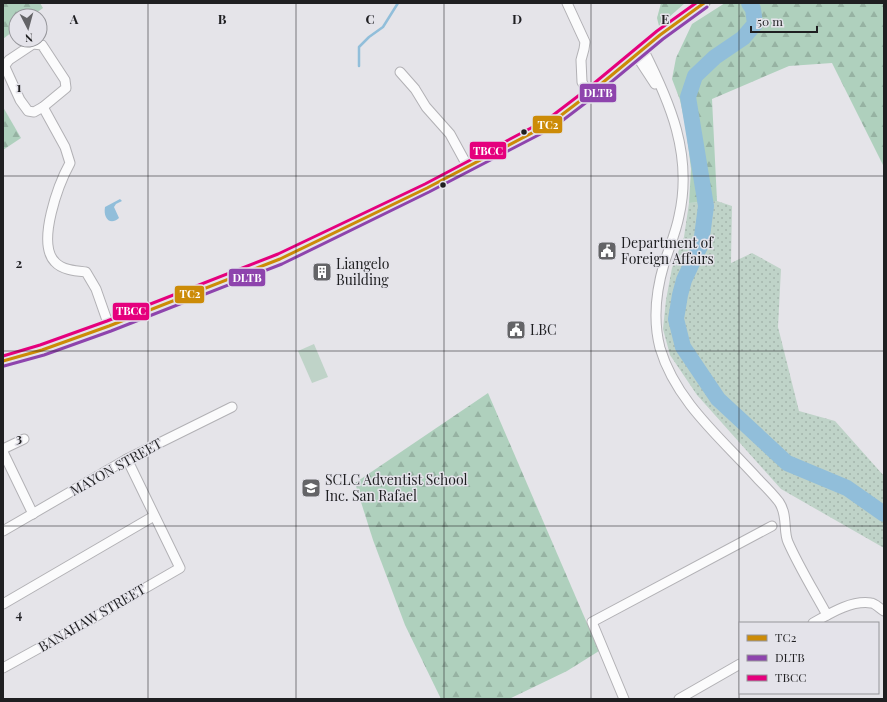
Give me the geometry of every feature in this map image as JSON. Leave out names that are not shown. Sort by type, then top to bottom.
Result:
[{"type":"main road","points":[[3,361],[42,350],[109,326],[280,259],[468,167],[551,124],[640,52],[704,3]]},
{"type":"street","points":[[567,3],[585,42],[580,60],[582,82],[589,94]]},
{"type":"street","points":[[33,44],[42,45],[65,80],[66,88],[43,107],[34,112],[28,111],[20,100],[5,67],[9,60],[33,44]]},
{"type":"street","points":[[640,52],[658,88],[665,96],[677,130],[684,173],[680,214],[674,239],[664,264],[656,306],[656,324],[660,347],[673,380],[684,397],[706,424],[737,455],[780,503],[786,519],[787,540],[827,615]]},
{"type":"street","points":[[400,72],[415,89],[426,107],[450,134],[468,167]]},
{"type":"street","points":[[43,107],[65,147],[70,163],[62,179],[51,214],[48,234],[48,249],[55,262],[66,269],[86,272],[96,288],[109,326]]},
{"type":"street","name":"MAYON STREET","points":[[3,531],[127,459],[232,408]]},
{"type":"street","points":[[24,439],[3,451],[33,514]]},
{"type":"street","points":[[3,604],[154,516],[127,459]]},
{"type":"street","name":"BANAHAW STREET","points":[[3,668],[180,568],[154,516]]},
{"type":"street","points":[[624,699],[592,622],[772,526]]},
{"type":"street","points":[[814,622],[856,603],[872,603],[884,611]]},
{"type":"street","points":[[679,699],[739,665]]},
{"type":"green space","points":[[3,3],[40,3],[43,8],[8,8],[8,35],[3,39]]},
{"type":"green space","points":[[661,3],[685,3],[659,26],[657,18]]},
{"type":"green space","points":[[725,3],[884,3],[884,167],[832,63],[789,66],[712,99],[717,201],[689,203],[691,169],[686,128],[680,100],[672,79],[676,58],[692,24]]},
{"type":"green space","points":[[3,107],[21,138],[3,150]]},
{"type":"green space","points":[[717,201],[732,206],[731,263],[752,253],[781,269],[778,327],[799,411],[835,421],[884,476],[884,548],[781,489],[697,395],[670,355],[663,329],[666,300],[672,268],[684,237],[689,203]]},
{"type":"green space","points":[[314,344],[328,377],[312,383],[298,351]]},
{"type":"green space","points":[[488,393],[599,651],[567,671],[509,699],[441,699],[405,625],[373,540],[355,483]]},
{"type":"water","points":[[120,199],[122,201],[114,207],[119,218],[113,221],[108,220],[105,214],[105,207]]},
{"type":"waterway","points":[[359,66],[359,47],[369,37],[383,27],[398,3]]},
{"type":"waterway","points":[[749,3],[753,9],[755,24],[743,38],[715,57],[695,76],[688,97],[706,206],[701,244],[684,280],[676,319],[683,347],[718,399],[787,463],[847,488],[884,514]]},
{"type":"transit line","name":"TBCC","points":[[3,356],[40,345],[107,321],[278,254],[425,184],[548,119],[586,90],[657,31],[696,3]]},
{"type":"transit line","name":"TC2","points":[[3,361],[42,350],[109,326],[280,259],[427,188],[551,123],[589,94],[660,35],[704,3]]},
{"type":"transit line","name":"DLTB","points":[[4,366],[44,355],[111,331],[282,264],[429,192],[554,127],[592,98],[663,39],[707,7]]},
{"type":"place","name":"Department of Foreign Affairs","points":[[607,251]]},
{"type":"place","name":"Liangelo Building","points":[[322,272]]},
{"type":"place","name":"LBC","points":[[516,330]]},
{"type":"place","name":"SCLC Adventist School Inc. San Rafael","points":[[311,488]]}]
